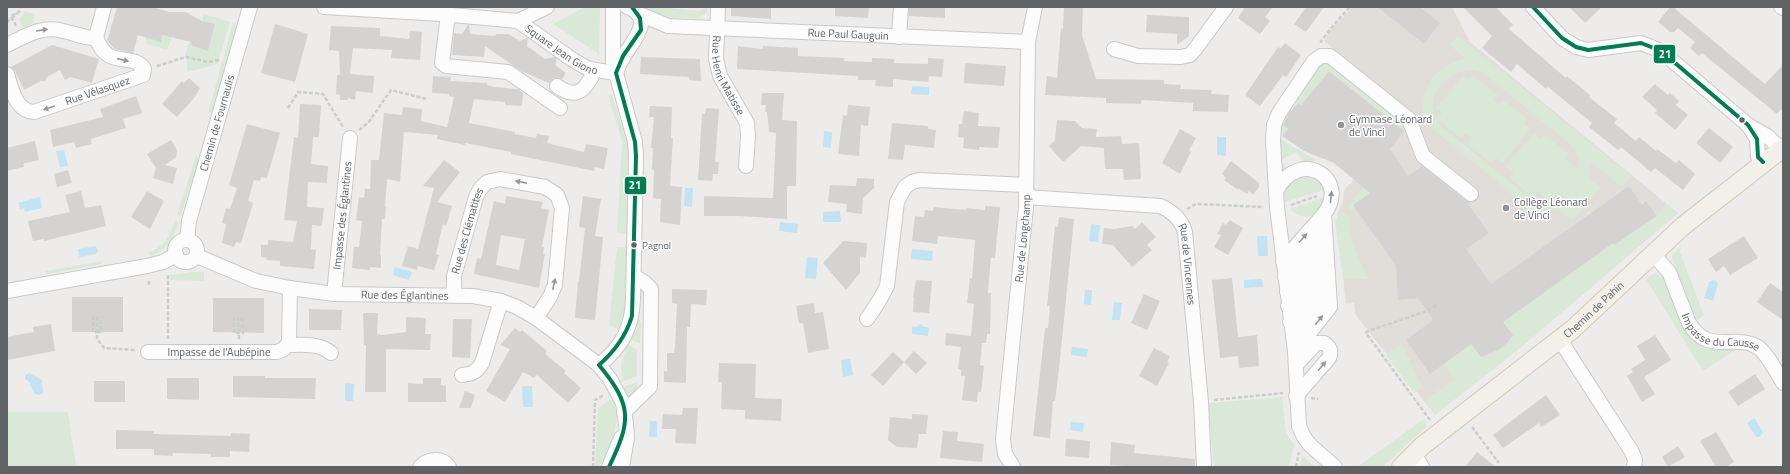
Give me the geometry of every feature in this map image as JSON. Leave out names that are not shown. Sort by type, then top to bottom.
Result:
[{"type":"main road","name":"Chemin de Pahin","points":[[1401,467],[1418,460],[1560,340],[1700,212],[1782,148]]},
{"type":"street","points":[[7,45],[33,32],[45,29],[59,30],[89,38],[96,37],[104,7]]},
{"type":"street","name":"Chemin de Fournaulis","points":[[187,240],[188,220],[250,7]]},
{"type":"street","points":[[324,7],[448,14],[518,21]]},
{"type":"street","name":"Square Jean Giono","points":[[547,7],[518,21],[573,60],[589,69],[616,73]]},
{"type":"street","name":"Rue Henri Matisse","points":[[718,7],[716,29],[717,68],[747,123],[748,135],[746,166]]},
{"type":"street","points":[[899,37],[901,7]]},
{"type":"street","name":"Rue de Longchamp","points":[[1013,467],[1005,454],[1003,439],[1026,191],[1028,42],[1035,7]]},
{"type":"street","points":[[1114,49],[1138,56],[1181,57],[1190,55],[1226,7]]},
{"type":"street","points":[[1533,7],[1562,38],[1576,47],[1588,50],[1641,43],[1661,51],[1748,125],[1767,136],[1782,148]]},
{"type":"street","points":[[598,366],[607,358],[629,327],[632,316],[634,276],[635,149],[613,62],[612,39],[615,8]]},
{"type":"street","points":[[616,73],[623,56],[638,36],[642,24],[633,9]]},
{"type":"street","name":"Rue Paul Gauguin","points":[[633,9],[668,26]]},
{"type":"street","points":[[448,14],[442,63],[446,66],[508,72],[560,108]]},
{"type":"street","name":"Rue Paul Gauguin","points":[[612,39],[617,42],[628,42],[638,36],[668,26],[1028,42]]},
{"type":"street","name":"Rue Vélasquez","points":[[7,74],[19,105],[24,109],[34,112],[142,76],[144,69],[139,64],[106,55],[100,48],[96,37]]},
{"type":"street","points":[[1328,464],[1302,434],[1298,420],[1295,351],[1290,322],[1277,208],[1273,141],[1274,125],[1279,113],[1314,61],[1321,56],[1327,55],[1333,58],[1409,119],[1423,156],[1471,194]]},
{"type":"street","points":[[557,86],[566,92],[574,93],[581,91],[588,86],[596,70]]},
{"type":"street","points":[[1748,125],[1754,133],[1758,146],[1758,157],[1763,162]]},
{"type":"street","name":"Impasse des Églantines","points":[[334,294],[350,138]]},
{"type":"street","points":[[1276,191],[1288,175],[1297,170],[1307,168],[1318,172],[1323,176],[1330,184],[1332,191],[1331,202],[1324,214],[1283,261]]},
{"type":"street","name":"Rue des Clématites","points":[[454,295],[454,276],[476,197],[480,189],[487,182],[496,179],[505,179],[545,187],[557,195],[562,208],[555,285],[550,297],[536,318]]},
{"type":"street","name":"Rue de Vincennes","points":[[866,319],[880,301],[887,286],[897,202],[905,187],[912,182],[919,180],[1160,206],[1176,215],[1185,232],[1202,402],[1204,467]]},
{"type":"street","points":[[1295,351],[1330,307],[1324,214]]},
{"type":"street","points":[[1285,277],[1325,232]]},
{"type":"street","points":[[187,240],[194,242],[197,246],[197,256],[189,262],[184,262],[176,256],[176,246],[180,242],[187,240]]},
{"type":"street","points":[[1287,292],[1326,246]]},
{"type":"street","name":"Impasse du Causse","points":[[1653,254],[1669,272],[1690,323],[1694,329],[1703,337],[1716,342],[1739,342],[1757,346],[1762,351],[1783,384]]},
{"type":"street","points":[[7,291],[147,266],[163,262],[176,256]]},
{"type":"street","name":"Rue des Églantines","points":[[197,256],[256,281],[290,288],[334,294],[473,296],[501,301],[517,307],[536,318],[598,366],[616,388],[622,403],[627,438],[622,467]]},
{"type":"street","points":[[1288,306],[1327,264]]},
{"type":"street","points":[[609,467],[625,418],[650,387],[651,290],[644,282],[634,276]]},
{"type":"street","points":[[1290,322],[1329,285]]},
{"type":"street","points":[[1292,336],[1329,285]]},
{"type":"street","points":[[288,345],[290,288]]},
{"type":"street","points":[[462,375],[471,374],[478,370],[482,363],[501,301]]},
{"type":"street","points":[[1560,340],[1632,452],[1635,460],[1634,467]]},
{"type":"street","points":[[1296,365],[1316,343],[1324,343],[1329,348],[1329,358],[1296,396]]},
{"type":"street","name":"Impasse de l'Aubépine","points":[[148,352],[277,352],[288,345],[315,346],[331,353]]},
{"type":"street","points":[[420,467],[429,460],[436,460],[442,461],[449,467]]},
{"type":"path","points":[[7,22],[19,12],[20,7]]},
{"type":"path","points":[[1321,56],[1321,41],[1350,7]]},
{"type":"path","points":[[10,16],[19,12]]},
{"type":"path","points":[[144,69],[186,57],[208,62],[221,60]]},
{"type":"path","points":[[288,108],[298,92],[323,94],[350,138],[368,123],[391,90],[426,99]]},
{"type":"path","points":[[1176,215],[1196,204],[1277,208],[1332,191]]},
{"type":"path","points":[[168,274],[168,352]]},
{"type":"path","points":[[1432,423],[1366,334],[1368,331],[1427,310],[1438,304]]},
{"type":"path","points":[[95,316],[93,332],[97,332]]},
{"type":"path","points":[[97,332],[101,332],[101,317]]},
{"type":"path","points":[[234,317],[234,333],[243,333],[242,317]]},
{"type":"path","points":[[238,317],[239,333]]},
{"type":"path","points":[[97,332],[97,339],[104,348],[127,348],[148,352]]},
{"type":"path","points":[[592,467],[595,400],[610,392]]},
{"type":"path","points":[[1202,402],[1284,393],[1296,396]]},
{"type":"path","points":[[1468,423],[1499,463]]},
{"type":"path","points":[[1478,434],[1482,430]]},
{"type":"shaded area","name":"Collège Léonard de Vinci","points":[[1353,7],[1452,7],[1470,42],[1678,213],[1521,347],[1435,415],[1355,314],[1354,303],[1346,304],[1337,215],[1343,201],[1344,190],[1413,115],[1324,41],[1333,27]]},
{"type":"green space","points":[[585,7],[600,7],[599,54],[553,24]]},
{"type":"green space","points":[[646,7],[670,7],[698,11],[708,7],[706,13],[699,18],[668,17],[653,12]]},
{"type":"green space","points":[[23,11],[35,14],[33,22],[24,30],[19,19],[23,15]]},
{"type":"green space","points":[[204,14],[230,22],[218,64],[187,72],[187,60],[185,55],[189,42],[191,43],[190,45],[208,51],[215,25],[202,21]]},
{"type":"green space","points":[[233,23],[238,24],[214,111],[208,113]]},
{"type":"green space","points":[[162,35],[172,38],[167,50],[147,44],[145,37],[161,41]]},
{"type":"green space","points":[[1458,36],[1631,176],[1622,187],[1590,161],[1589,178],[1600,187],[1573,221],[1559,210],[1541,212],[1530,209],[1429,126],[1424,115],[1423,103],[1425,93],[1430,83],[1436,74],[1445,67],[1466,59],[1450,45]],"holes":[[[1473,70],[1483,73],[1570,144],[1576,152],[1579,162],[1579,170],[1565,159],[1569,154],[1545,135],[1541,139],[1534,133],[1506,166],[1514,173],[1509,178],[1533,198],[1538,192],[1548,201],[1539,201],[1528,196],[1441,126],[1435,116],[1433,106],[1434,97],[1438,88],[1445,81],[1462,71]]]},
{"type":"green space","points":[[1327,63],[1332,65],[1408,128],[1404,131],[1329,71],[1301,105],[1295,102],[1290,109],[1294,113],[1287,116],[1281,123],[1288,128],[1283,135],[1277,134],[1280,120],[1320,64]]},
{"type":"green space","points":[[1464,75],[1469,79],[1473,75],[1497,95],[1493,99],[1499,104],[1503,100],[1527,119],[1523,124],[1530,129],[1503,163],[1496,158],[1491,163],[1467,144],[1471,138],[1466,133],[1461,138],[1437,119],[1442,113],[1436,108]]},
{"type":"green space","points":[[612,94],[628,147],[627,234],[617,233],[622,141],[608,95]]},
{"type":"green space","points":[[1279,138],[1316,160],[1310,163],[1303,162],[1297,152],[1280,160],[1286,169],[1280,174],[1277,152]]},
{"type":"green space","points":[[196,156],[199,159],[181,216],[177,214]]},
{"type":"green space","points":[[1375,173],[1384,183],[1353,205],[1355,208],[1351,211],[1347,207]]},
{"type":"green space","points":[[1307,175],[1318,180],[1322,184],[1324,190],[1285,202],[1284,190],[1293,179]]},
{"type":"green space","points":[[1325,197],[1321,207],[1315,215],[1307,217],[1296,214],[1290,209]]},
{"type":"green space","points":[[1666,204],[1678,213],[1521,347],[1435,415],[1425,400],[1454,380],[1444,364],[1471,344],[1481,357],[1499,349],[1507,343],[1513,335],[1503,322],[1607,247],[1585,214],[1589,211],[1614,245],[1657,216]]},
{"type":"green space","points":[[1343,211],[1349,218],[1352,241],[1368,279],[1343,279],[1335,220]]},
{"type":"green space","points":[[175,220],[179,222],[166,247],[151,256],[148,253],[154,251],[166,240]]},
{"type":"green space","points":[[1681,246],[1680,252],[1704,315],[1697,320],[1673,261],[1672,255]]},
{"type":"green space","points":[[617,247],[627,247],[626,308],[620,330],[609,325]]},
{"type":"green space","points":[[104,261],[101,264],[48,274],[45,271]]},
{"type":"green space","points":[[204,272],[204,281],[170,280],[170,275]]},
{"type":"green space","points":[[1655,273],[1664,279],[1683,325],[1693,339],[1705,346],[1739,348],[1703,371],[1646,279]]},
{"type":"green space","points":[[639,318],[641,324],[640,344],[631,339],[637,329]]},
{"type":"green space","points":[[628,344],[637,350],[637,376],[622,382],[621,364]]},
{"type":"green space","points":[[1402,344],[1423,387],[1414,393],[1386,355]]},
{"type":"green space","points":[[637,382],[637,394],[629,400],[623,387]]},
{"type":"green space","points":[[1282,397],[1286,432],[1294,445],[1289,467],[1214,467],[1208,403]]},
{"type":"green space","points":[[613,398],[617,416],[613,441],[604,467],[595,467],[598,408]]},
{"type":"green space","points":[[7,412],[68,412],[76,467],[7,467]]},
{"type":"green space","points":[[1424,419],[1427,426],[1383,467],[1357,467]]},
{"type":"green space","points":[[1302,455],[1315,467],[1300,467]]},
{"type":"water","points":[[912,86],[929,87],[929,95],[911,94]]},
{"type":"water","points":[[824,131],[832,132],[831,148],[823,147]]},
{"type":"water","points":[[1217,137],[1226,137],[1226,156],[1217,155]]},
{"type":"water","points":[[64,150],[68,166],[60,167],[56,151]]},
{"type":"water","points":[[685,188],[693,188],[692,207],[684,206]]},
{"type":"water","points":[[40,197],[42,208],[25,212],[24,208],[20,209],[18,203]]},
{"type":"water","points":[[840,211],[841,222],[823,222],[823,212]]},
{"type":"water","points":[[780,222],[798,224],[797,233],[779,231]]},
{"type":"water","points":[[1091,224],[1100,225],[1098,242],[1089,241]]},
{"type":"water","points":[[1257,236],[1267,236],[1268,256],[1258,256]]},
{"type":"water","points":[[95,246],[98,250],[96,254],[79,257],[78,249]]},
{"type":"water","points":[[912,249],[933,251],[932,261],[911,259]]},
{"type":"water","points":[[807,257],[818,258],[816,279],[805,278]]},
{"type":"water","points":[[395,267],[412,272],[409,280],[393,275]]},
{"type":"water","points":[[1262,279],[1263,287],[1244,288],[1244,280]]},
{"type":"water","points":[[1713,280],[1718,284],[1713,301],[1704,298],[1709,282]]},
{"type":"water","points":[[1085,290],[1092,290],[1091,305],[1084,304]]},
{"type":"water","points":[[1114,302],[1122,303],[1120,320],[1112,320]]},
{"type":"water","points":[[921,324],[924,327],[929,328],[928,336],[912,334],[912,326],[917,327]]},
{"type":"water","points":[[1072,347],[1088,349],[1087,357],[1071,355]]},
{"type":"water","points":[[850,359],[853,375],[843,377],[841,360]]},
{"type":"water","points":[[29,373],[42,380],[43,393],[40,395],[35,394],[30,382],[25,379],[25,375]]},
{"type":"water","points":[[345,383],[354,384],[353,401],[345,401]]},
{"type":"water","points":[[522,386],[532,386],[533,407],[523,407]]},
{"type":"water","points":[[1754,418],[1763,432],[1760,437],[1756,437],[1747,423]]},
{"type":"water","points":[[650,421],[657,421],[657,437],[649,437]]},
{"type":"water","points":[[1071,422],[1084,423],[1083,432],[1070,430]]},
{"type":"building","points":[[117,7],[152,7],[169,12],[186,12],[202,21],[215,24],[208,51],[190,45],[191,42],[162,35],[161,42],[138,35],[133,53],[115,49],[107,41]]},
{"type":"building","points":[[731,7],[771,7],[771,19],[731,16]]},
{"type":"building","points":[[835,7],[869,7],[868,18],[835,16]]},
{"type":"building","points":[[909,7],[945,7],[945,18],[909,16]]},
{"type":"building","points":[[1064,7],[1083,7],[1082,35],[1096,79],[1164,80],[1164,84],[1181,85],[1180,89],[1212,90],[1211,94],[1229,95],[1228,112],[1193,111],[1193,103],[1142,100],[1141,104],[1106,103],[1106,98],[1045,95],[1047,76],[1057,78]]},
{"type":"building","points":[[1245,7],[1273,7],[1265,17],[1270,21],[1260,34],[1238,18]]},
{"type":"building","points":[[1306,7],[1324,7],[1306,32],[1294,24]]},
{"type":"building","points":[[1377,7],[1420,7],[1440,23],[1424,44]]},
{"type":"building","points":[[1463,7],[1496,7],[1513,25],[1509,29],[1617,119],[1614,123],[1636,141],[1639,137],[1656,151],[1657,149],[1676,163],[1679,160],[1695,174],[1683,190],[1655,168],[1651,172],[1621,147],[1618,150],[1589,127],[1592,123],[1548,87],[1546,89],[1517,64],[1511,72],[1482,48],[1492,36]]},
{"type":"building","points":[[1569,7],[1602,7],[1585,23]]},
{"type":"building","points":[[1670,7],[1673,7],[1765,84],[1783,65],[1783,107],[1777,114],[1702,53],[1699,56],[1690,48],[1695,42],[1678,28],[1674,32],[1670,32],[1658,22]]},
{"type":"building","points":[[1147,15],[1189,17],[1189,36],[1177,45],[1177,34],[1146,32]]},
{"type":"building","points":[[275,24],[308,34],[295,82],[261,73]]},
{"type":"building","points":[[468,25],[470,34],[495,36],[496,34],[508,34],[520,41],[528,38],[527,46],[545,59],[555,57],[557,59],[555,65],[566,73],[562,79],[553,78],[549,83],[521,71],[485,46],[484,57],[452,55],[454,33],[462,34]]},
{"type":"building","points":[[331,26],[380,28],[380,36],[409,39],[410,31],[422,32],[420,60],[391,58],[392,50],[353,48],[350,74],[374,76],[373,93],[356,91],[355,100],[348,98],[348,100],[340,100],[340,95],[336,94],[337,75],[340,75],[339,51],[329,50]]},
{"type":"building","points":[[1285,43],[1301,55],[1286,77],[1283,75],[1260,106],[1245,95],[1278,47],[1280,49]]},
{"type":"building","points":[[52,45],[99,59],[92,83],[70,77],[65,80],[60,70],[47,77],[45,81],[41,81],[24,90],[15,71],[11,67]]},
{"type":"building","points":[[738,46],[763,49],[763,46],[798,48],[798,56],[844,58],[844,61],[872,62],[872,58],[894,59],[894,63],[928,64],[928,58],[944,59],[942,77],[929,76],[928,82],[893,79],[893,87],[875,86],[876,80],[858,80],[858,76],[737,69]]},
{"type":"building","points":[[641,57],[700,59],[701,81],[689,80],[689,77],[640,74]]},
{"type":"building","points":[[965,63],[1006,66],[1004,86],[964,83]]},
{"type":"building","points":[[1329,71],[1404,131],[1390,149],[1408,176],[1422,166],[1466,201],[1470,202],[1468,204],[1489,233],[1466,249],[1491,284],[1629,186],[1642,205],[1646,201],[1657,216],[1614,245],[1613,243],[1503,322],[1513,335],[1507,343],[1498,350],[1481,357],[1471,344],[1430,374],[1406,340],[1433,320],[1418,298],[1398,300],[1396,266],[1353,205],[1370,193],[1334,163],[1304,151],[1282,136],[1288,129],[1283,125],[1288,114],[1298,103],[1301,105]]},
{"type":"building","points":[[433,76],[451,77],[450,81],[487,83],[487,85],[494,87],[518,89],[523,93],[522,106],[505,105],[505,102],[474,99],[469,123],[515,132],[515,134],[536,138],[537,134],[549,136],[547,143],[584,152],[586,144],[608,148],[604,169],[595,167],[594,171],[511,154],[511,152],[437,139],[438,135],[404,132],[400,182],[387,179],[385,219],[382,219],[380,255],[381,268],[370,267],[370,270],[352,268],[354,247],[359,247],[362,221],[356,220],[359,197],[364,198],[365,189],[370,189],[371,160],[379,160],[384,113],[402,115],[403,107],[422,109],[421,121],[447,127],[454,97],[449,96],[449,94],[432,93]]},
{"type":"building","points":[[189,78],[200,88],[194,98],[177,117],[162,104],[182,81],[184,83]]},
{"type":"building","points":[[1655,84],[1668,95],[1670,93],[1679,101],[1676,105],[1688,115],[1675,130],[1655,113],[1657,110],[1642,97]]},
{"type":"building","points":[[762,93],[784,93],[782,120],[797,121],[796,186],[787,186],[787,219],[739,216],[704,216],[704,196],[773,198],[776,133],[769,132],[767,112],[765,112],[766,105],[761,105]]},
{"type":"building","points":[[136,96],[142,113],[123,119],[126,128],[91,139],[92,144],[76,148],[74,142],[53,147],[50,130],[103,117],[100,109]]},
{"type":"building","points":[[300,104],[321,105],[319,137],[313,137],[311,164],[328,166],[327,183],[308,182],[307,207],[324,208],[322,226],[312,225],[311,249],[316,250],[314,269],[280,266],[280,261],[266,260],[267,258],[261,257],[261,245],[268,245],[268,240],[293,242],[297,221],[284,220],[294,137],[298,138]]},
{"type":"building","points":[[848,105],[870,107],[868,126],[861,125],[859,156],[838,154],[843,115],[847,116]]},
{"type":"building","points":[[650,106],[672,107],[671,138],[673,138],[670,186],[682,187],[680,225],[660,222],[661,199],[653,198],[654,170],[652,170],[653,148],[651,148],[654,117],[649,117]]},
{"type":"building","points":[[706,108],[719,109],[715,162],[719,162],[718,174],[713,174],[712,181],[698,180],[702,114],[705,114]]},
{"type":"building","points":[[964,111],[979,113],[978,126],[1000,127],[998,148],[979,147],[979,150],[963,148],[964,138],[958,137],[959,124],[962,124]]},
{"type":"building","points":[[1057,120],[1075,121],[1082,128],[1097,129],[1096,137],[1121,136],[1122,144],[1139,143],[1141,179],[1124,180],[1123,169],[1105,169],[1104,148],[1081,146],[1063,162],[1049,146],[1055,140]]},
{"type":"building","points":[[892,123],[928,126],[928,129],[936,130],[934,148],[905,145],[903,160],[888,159]]},
{"type":"building","points":[[247,124],[280,133],[267,178],[261,177],[260,181],[254,180],[248,201],[253,203],[241,243],[236,242],[234,247],[222,243],[226,224],[222,223],[226,208],[230,209],[237,188],[229,185]]},
{"type":"building","points":[[1709,128],[1733,147],[1720,163],[1696,143]]},
{"type":"building","points":[[1180,129],[1196,138],[1180,174],[1162,163]]},
{"type":"building","points":[[171,140],[177,150],[176,157],[165,165],[177,168],[173,184],[153,178],[156,168],[147,154]]},
{"type":"building","points":[[35,141],[39,160],[23,164],[24,167],[7,171],[7,148]]},
{"type":"building","points":[[444,160],[460,172],[437,202],[452,206],[446,226],[443,224],[436,254],[439,255],[434,270],[418,266],[417,270],[402,266],[408,246],[418,249],[434,188],[423,186]]},
{"type":"building","points":[[1231,161],[1259,183],[1259,187],[1253,195],[1249,191],[1247,194],[1238,188],[1238,190],[1224,180],[1226,178],[1222,174]]},
{"type":"building","points":[[68,170],[72,183],[57,187],[54,174]]},
{"type":"building","points":[[857,178],[874,179],[874,188],[863,198],[862,214],[846,212],[847,204],[828,202],[830,185],[856,186]]},
{"type":"building","points":[[81,191],[85,208],[101,205],[106,226],[44,241],[44,239],[33,241],[28,221],[70,212],[65,195]]},
{"type":"building","points":[[147,191],[164,201],[150,229],[131,217]]},
{"type":"building","points":[[506,196],[543,202],[541,208],[549,210],[542,247],[544,247],[543,254],[545,254],[539,288],[474,274],[477,258],[481,259],[494,201],[505,204]],"holes":[[[501,235],[525,239],[519,270],[496,265]]]},
{"type":"building","points":[[583,196],[601,199],[595,236],[603,237],[595,320],[575,318],[585,228],[579,227]]},
{"type":"building","points":[[985,206],[1000,207],[995,258],[991,258],[990,267],[988,293],[991,293],[990,334],[987,334],[986,343],[982,343],[980,365],[984,366],[981,392],[978,392],[977,402],[962,400],[965,376],[961,376],[961,370],[958,369],[961,347],[945,345],[946,333],[971,336],[974,304],[967,303],[970,278],[972,279],[975,240],[938,236],[937,244],[912,241],[915,216],[924,217],[925,210],[933,211],[934,207],[985,210]]},
{"type":"building","points":[[1059,217],[1074,219],[1059,369],[1055,401],[1053,401],[1050,438],[1033,436],[1045,328],[1048,328],[1050,306],[1047,306],[1055,226],[1058,227]]},
{"type":"building","points":[[1230,220],[1243,228],[1228,255],[1214,247],[1221,235],[1217,234],[1223,223],[1226,225]]},
{"type":"building","points":[[1142,222],[1156,237],[1147,245],[1152,250],[1132,267],[1113,245],[1102,244],[1104,228],[1114,229],[1132,226],[1135,229]]},
{"type":"building","points":[[1744,236],[1758,258],[1730,275],[1724,266],[1716,272],[1708,259]]},
{"type":"building","points":[[843,241],[867,243],[866,258],[860,257],[860,273],[846,290],[823,263]]},
{"type":"building","points":[[1232,278],[1238,337],[1257,335],[1259,366],[1239,368],[1238,356],[1220,358],[1212,280]]},
{"type":"building","points":[[916,280],[932,281],[929,313],[913,312],[913,297]]},
{"type":"building","points":[[1770,283],[1783,292],[1783,320],[1757,302]]},
{"type":"building","points":[[672,289],[707,290],[706,305],[691,304],[690,327],[687,327],[686,383],[664,382],[664,371],[667,371],[667,353],[674,353],[675,346],[677,304],[672,303]]},
{"type":"building","points":[[1144,294],[1160,301],[1147,330],[1131,323]]},
{"type":"building","points":[[72,297],[123,297],[123,332],[72,332]]},
{"type":"building","points":[[213,298],[264,298],[264,333],[213,332]]},
{"type":"building","points":[[814,303],[815,313],[823,312],[829,349],[808,353],[803,323],[799,323],[796,306]]},
{"type":"building","points":[[309,309],[342,310],[341,330],[309,330]]},
{"type":"building","points":[[363,313],[378,313],[377,334],[382,335],[406,332],[406,317],[426,318],[425,334],[431,334],[430,350],[386,349],[386,392],[365,392],[366,345],[364,345]]},
{"type":"building","points":[[453,319],[472,319],[470,358],[452,357]]},
{"type":"building","points":[[51,324],[55,351],[7,360],[7,337],[34,332],[33,327]]},
{"type":"building","points":[[515,328],[520,332],[522,330],[547,351],[545,354],[566,371],[564,373],[581,388],[568,403],[537,375],[534,378],[523,372],[505,402],[486,391],[510,349],[500,345]]},
{"type":"building","points":[[1655,335],[1671,360],[1644,377],[1655,394],[1642,402],[1627,376],[1633,372],[1631,369],[1645,360],[1637,346]]},
{"type":"building","points":[[1154,348],[1170,356],[1167,362],[1169,363],[1157,386],[1139,376]]},
{"type":"building","points":[[914,351],[927,363],[916,374],[904,362]]},
{"type":"building","points":[[893,352],[904,362],[883,386],[871,375]]},
{"type":"building","points":[[719,363],[756,364],[755,398],[782,399],[781,421],[745,419],[745,410],[721,409],[722,382],[718,382]]},
{"type":"building","points":[[1755,374],[1765,389],[1738,406],[1728,392]]},
{"type":"building","points":[[233,376],[265,376],[265,378],[316,378],[315,399],[233,397]]},
{"type":"building","points":[[167,378],[199,378],[199,400],[167,399]]},
{"type":"building","points":[[423,378],[441,378],[441,385],[446,386],[446,402],[408,402],[408,383],[423,384]]},
{"type":"building","points":[[94,381],[125,381],[125,402],[94,402]]},
{"type":"building","points":[[465,391],[475,395],[471,408],[459,408]]},
{"type":"building","points":[[1546,395],[1560,415],[1541,427],[1539,423],[1503,448],[1493,435]]},
{"type":"building","points":[[683,408],[698,408],[696,444],[675,443],[676,429],[662,429],[663,414],[682,415]]},
{"type":"building","points":[[912,414],[928,415],[926,434],[919,434],[917,448],[897,447],[888,440],[890,417],[912,419]]},
{"type":"building","points":[[116,430],[154,431],[154,434],[231,436],[231,433],[250,434],[249,452],[230,451],[230,457],[211,457],[211,454],[173,453],[173,456],[154,455],[154,449],[116,449]]},
{"type":"building","points":[[943,431],[958,432],[957,441],[984,444],[982,462],[940,458]]},
{"type":"building","points":[[1716,432],[1734,462],[1726,467],[1716,467],[1700,441]]},
{"type":"building","points":[[1066,439],[1090,441],[1089,458],[1065,456]]},
{"type":"building","points":[[1111,442],[1135,445],[1134,453],[1195,459],[1195,467],[1142,467],[1110,465]]},
{"type":"building","points":[[1678,446],[1685,457],[1668,467],[1662,457]]},
{"type":"building","points":[[1477,452],[1496,467],[1465,467]]},
{"type":"transit line","name":"21","points":[[599,365],[619,343],[627,330],[632,316],[636,156],[635,142],[616,73],[623,56],[641,30],[640,18],[632,7]]},
{"type":"transit line","name":"21","points":[[1533,7],[1562,38],[1576,47],[1588,50],[1641,43],[1661,51],[1748,125],[1757,139],[1758,157],[1763,162]]},
{"type":"transit line","name":"21","points":[[599,365],[618,392],[623,403],[625,414],[622,437],[609,467]]},
{"type":"place","name":"Gymnase Léonard de Vinci","points":[[1341,125]]},
{"type":"place","name":"Collège Léonard de Vinci","points":[[1506,208]]},
{"type":"place","name":"Pagnol","points":[[634,245]]}]
